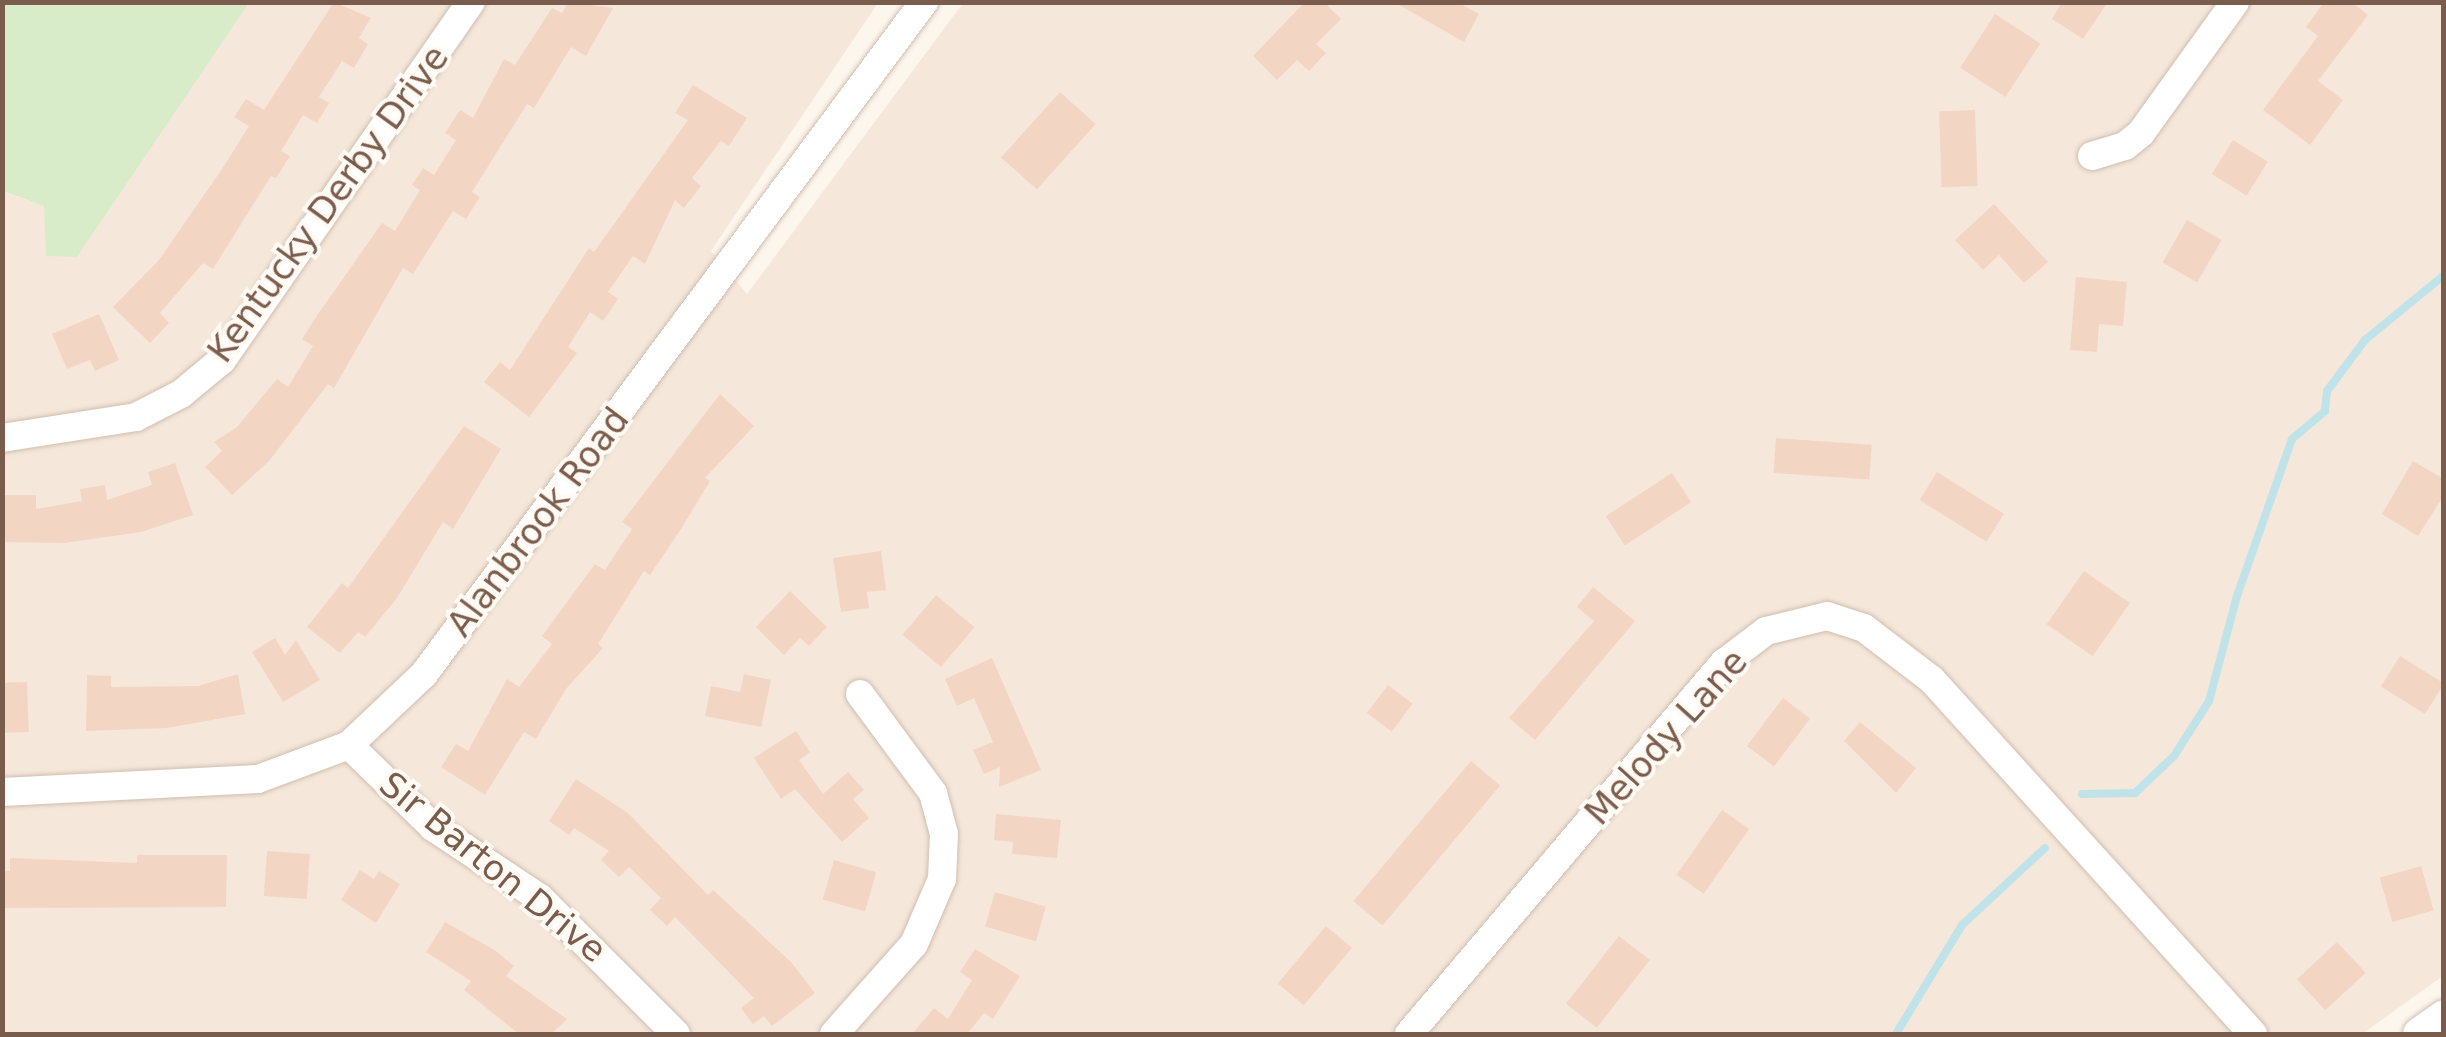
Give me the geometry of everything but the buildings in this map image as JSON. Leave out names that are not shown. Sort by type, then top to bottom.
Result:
[{"type":"street","name":"Kentucky Derby Drive","points":[[2,438],[136,416],[181,394],[222,360],[471,2]]},
{"type":"street","name":"Alanbrook Road","points":[[2,792],[258,779],[349,745],[424,674],[924,2]]},
{"type":"street","points":[[2092,156],[2125,146],[2141,133],[2235,2]]},
{"type":"street","name":"Melody Lane","points":[[1409,1034],[1724,664],[1766,631],[1827,616],[1864,628],[1932,680],[2253,1034]]},
{"type":"street","points":[[834,1034],[914,944],[942,878],[944,834],[934,794],[860,694]]},
{"type":"street","name":"Sir Barton Drive","points":[[349,745],[433,826],[540,898],[676,1034]]},
{"type":"street","points":[[2420,1034],[2444,1018]]},
{"type":"shaded area","points":[[249,3],[878,3],[711,251],[747,294],[963,3],[2443,3],[2443,976],[2362,1034],[3,1034],[2,191],[44,206],[77,256]]},
{"type":"green space","points":[[2,3],[249,3],[77,257],[46,256],[44,206],[3,191]]},
{"type":"waterway","points":[[2082,794],[2135,793],[2174,756],[2209,701],[2237,596],[2292,439],[2325,411],[2327,391],[2365,340],[2444,275]]},
{"type":"waterway","points":[[1896,1034],[1962,925],[2045,848]]}]
